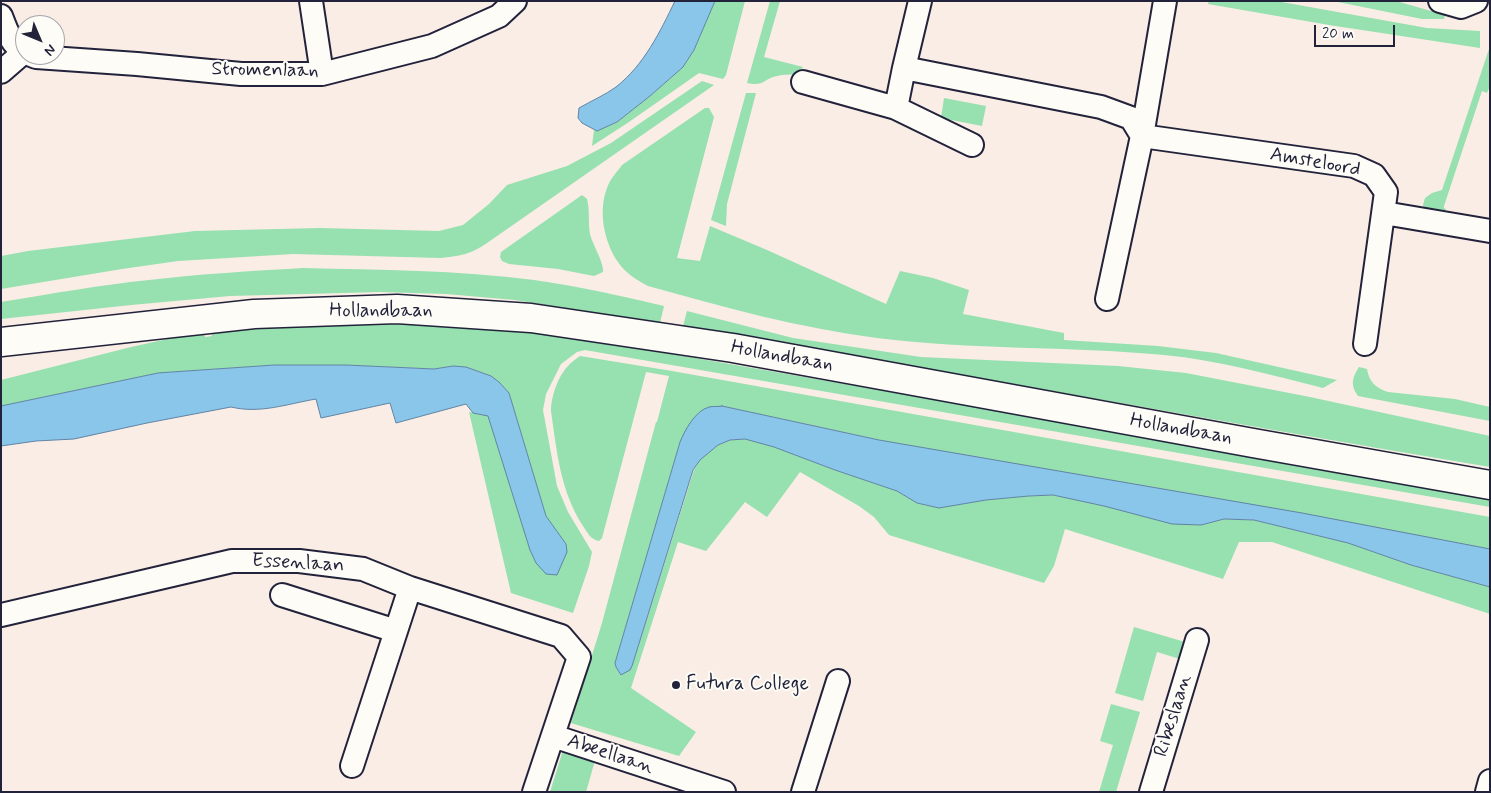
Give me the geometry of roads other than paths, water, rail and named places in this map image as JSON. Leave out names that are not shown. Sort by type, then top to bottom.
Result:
[{"type":"main road","name":"Hollandbaan","points":[[1,342],[254,314],[397,309],[531,318],[733,348],[1243,442],[1490,485]]},
{"type":"main road","name":"Hollandbaan","points":[[1,351],[68,335]]},
{"type":"street","points":[[311,1],[322,74]]},
{"type":"street","name":"Stromenlaan","points":[[65,59],[241,74],[322,74],[432,46],[499,16],[514,1]]},
{"type":"street","points":[[896,108],[920,1]]},
{"type":"street","points":[[1107,299],[1142,136],[1165,1]]},
{"type":"street","points":[[1440,1],[1460,6],[1476,1]]},
{"type":"street","points":[[1,16],[8,36],[15,46]]},
{"type":"street","points":[[1,72],[15,61]]},
{"type":"street","points":[[904,68],[1101,107],[1131,118],[1142,136]]},
{"type":"street","points":[[803,82],[896,108],[972,146]]},
{"type":"street","name":"Amsteloord","points":[[1142,136],[1354,166],[1374,175],[1386,192],[1365,344]]},
{"type":"street","points":[[1384,213],[1490,231]]},
{"type":"street","name":"Essenlaan","points":[[1,615],[232,561],[299,561],[363,569],[410,588],[561,636],[579,657],[553,736]]},
{"type":"street","points":[[352,766],[410,588]]},
{"type":"street","points":[[282,595],[396,631]]},
{"type":"street","name":"Ribeslaan","points":[[1151,792],[1197,640]]},
{"type":"street","points":[[803,792],[838,681]]},
{"type":"street","points":[[534,792],[553,736]]},
{"type":"street","name":"Abeellaan","points":[[553,736],[724,792]]},
{"type":"street","points":[[1487,792],[1490,782]]},
{"type":"water","points":[[675,1],[715,1],[694,50],[683,67],[617,122],[597,131],[582,123],[578,118],[579,108],[616,87],[635,69],[657,36]]},
{"type":"water","points":[[275,365],[346,365],[434,369],[453,366],[466,367],[491,376],[509,393],[546,516],[566,544],[567,552],[557,575],[546,574],[536,563],[530,550],[488,416],[473,413],[466,404],[396,423],[390,403],[321,418],[316,399],[263,409],[231,407],[74,439],[36,441],[1,446],[1,406],[158,373]]},
{"type":"water","points":[[722,406],[879,440],[1302,513],[1490,549],[1490,587],[1411,565],[1348,543],[1254,520],[1224,519],[1201,525],[1172,524],[1053,495],[986,500],[939,508],[917,503],[897,491],[774,447],[745,439],[730,440],[718,445],[700,460],[693,470],[632,666],[630,670],[621,675],[615,663],[680,442],[699,412],[709,407]]},
{"type":"place","name":"Futura College","points":[[676,685]]}]
